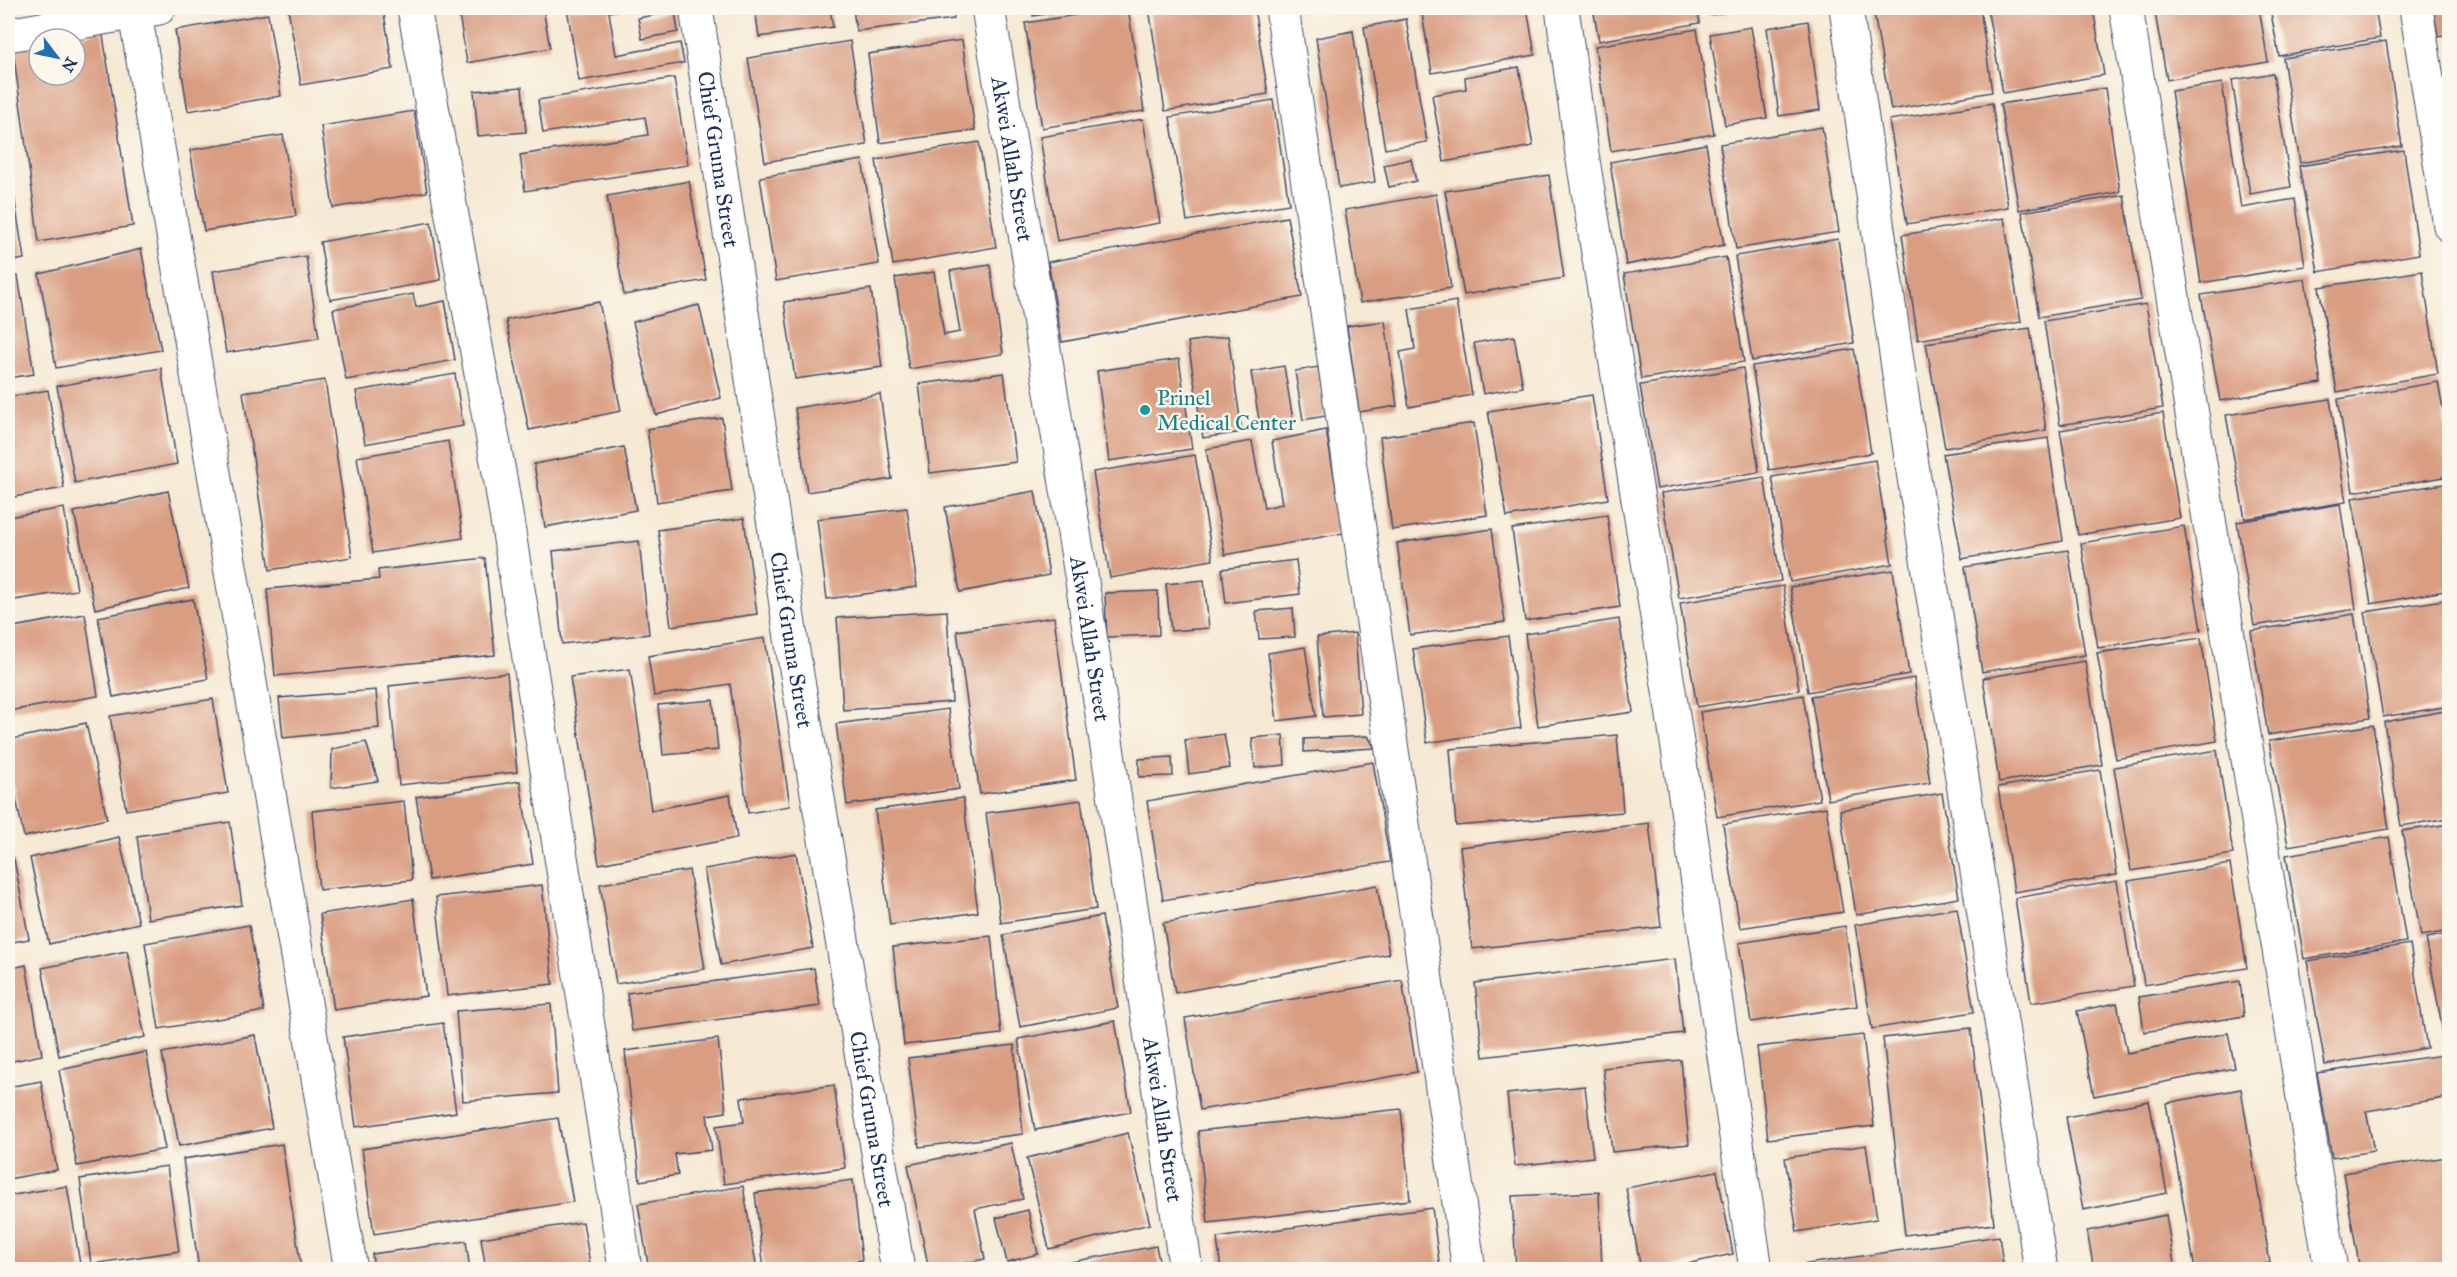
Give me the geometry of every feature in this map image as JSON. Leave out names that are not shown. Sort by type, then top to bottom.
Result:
[{"type":"street","points":[[414,8],[501,483],[612,1175],[625,1269]]},
{"type":"street","name":"Chief Gruma Street","points":[[696,8],[793,651],[898,1269]]},
{"type":"street","name":"Akwei Allah Street","points":[[988,8],[1081,575],[1186,1269]]},
{"type":"street","points":[[1282,8],[1469,1269]]},
{"type":"street","points":[[1562,8],[1582,154],[1670,697],[1756,1269]]},
{"type":"street","points":[[1846,8],[1916,490],[2041,1269]]},
{"type":"street","points":[[2126,8],[2331,1269]]},
{"type":"street","points":[[2416,8],[2450,226]]},
{"type":"street","points":[[8,35],[143,9],[351,1269]]},
{"type":"building","points":[[288,8],[383,8],[393,69],[301,85]]},
{"type":"building","points":[[458,8],[543,8],[550,48],[467,63]]},
{"type":"building","points":[[567,8],[629,8],[609,12],[616,55],[680,43],[684,63],[579,81]]},
{"type":"building","points":[[755,8],[830,8],[833,27],[759,37]]},
{"type":"building","points":[[853,8],[953,8],[954,19],[856,31]]},
{"type":"building","points":[[1032,8],[1080,8],[1080,9],[1033,16]]},
{"type":"building","points":[[1128,8],[1144,111],[1042,128],[1025,23]]},
{"type":"building","points":[[1149,8],[1254,8],[1268,94],[1165,111]]},
{"type":"building","points":[[1421,8],[1527,8],[1535,55],[1432,73]]},
{"type":"building","points":[[1593,8],[1697,8],[1700,23],[1599,41]]},
{"type":"building","points":[[1708,8],[1745,8],[1745,9],[1710,15]]},
{"type":"building","points":[[1873,8],[1980,8],[1992,92],[1891,110]]},
{"type":"building","points":[[1987,8],[2093,8],[2104,75],[2003,93]]},
{"type":"building","points":[[2154,8],[2259,8],[2268,62],[2167,80]]},
{"type":"building","points":[[2270,8],[2375,8],[2380,38],[2279,56]]},
{"type":"building","points":[[2433,8],[2450,8],[2450,34],[2438,36]]},
{"type":"building","points":[[675,11],[678,32],[642,39],[638,18]]},
{"type":"building","points":[[268,14],[281,96],[188,111],[175,30]]},
{"type":"building","points":[[1406,19],[1427,142],[1385,149],[1364,27]]},
{"type":"building","points":[[1808,21],[1820,110],[1779,116],[1767,28]]},
{"type":"building","points":[[1751,27],[1767,118],[1725,125],[1710,34]]},
{"type":"building","points":[[102,29],[133,226],[39,242],[12,43],[27,41],[27,87],[87,87],[87,35]]},
{"type":"building","points":[[1697,29],[1714,134],[1611,151],[1595,46]]},
{"type":"building","points":[[1353,31],[1375,182],[1339,188],[1316,38]]},
{"type":"building","points":[[962,40],[975,130],[880,143],[868,54]]},
{"type":"building","points":[[850,41],[867,145],[765,162],[748,58]]},
{"type":"building","points":[[2386,41],[2402,146],[2300,163],[2283,58]]},
{"type":"building","points":[[1519,67],[1533,146],[1444,162],[1432,95],[1466,89],[1465,77]]},
{"type":"building","points":[[2273,73],[2291,187],[2250,194],[2232,80]]},
{"type":"building","points":[[674,78],[688,165],[525,191],[520,155],[648,135],[645,117],[543,133],[538,100]]},
{"type":"building","points":[[2222,83],[2241,208],[2295,199],[2305,266],[2201,283],[2171,91]]},
{"type":"building","points":[[522,87],[526,132],[478,136],[474,91]]},
{"type":"building","points":[[2105,88],[2120,192],[2019,210],[2000,104]]},
{"type":"building","points":[[1273,100],[1289,204],[1187,221],[1170,117]]},
{"type":"building","points":[[1992,103],[2008,207],[1907,224],[1889,120]]},
{"type":"building","points":[[414,111],[427,192],[333,208],[321,126]]},
{"type":"building","points":[[1143,119],[1160,223],[1057,241],[1040,137]]},
{"type":"building","points":[[1822,127],[1839,232],[1736,249],[1720,144]]},
{"type":"building","points":[[283,135],[296,216],[204,231],[190,150]]},
{"type":"building","points":[[979,142],[996,247],[893,265],[876,160]]},
{"type":"building","points":[[1706,144],[1724,245],[1626,265],[1610,162]]},
{"type":"building","points":[[2404,150],[2419,254],[2318,272],[2299,166]]},
{"type":"building","points":[[1411,159],[1416,181],[1389,187],[1384,165]]},
{"type":"building","points":[[862,160],[879,264],[776,281],[760,177]]},
{"type":"building","points":[[1549,175],[1564,278],[1464,295],[1445,191]]},
{"type":"building","points":[[11,177],[24,259],[8,262],[8,178]]},
{"type":"building","points":[[689,181],[706,280],[624,295],[607,196]]},
{"type":"building","points":[[1436,194],[1451,288],[1360,303],[1345,210]]},
{"type":"building","points":[[2124,195],[2141,300],[2039,317],[2022,212]]},
{"type":"building","points":[[1287,217],[1302,297],[1062,342],[1048,262]]},
{"type":"building","points":[[2004,218],[2021,322],[1918,340],[1902,235]]},
{"type":"building","points":[[431,222],[441,280],[330,300],[320,242]]},
{"type":"building","points":[[1838,239],[1854,343],[1752,361],[1735,256]]},
{"type":"building","points":[[141,249],[161,350],[56,368],[39,274]]},
{"type":"building","points":[[306,256],[319,338],[226,353],[213,271]]},
{"type":"building","points":[[1726,257],[1744,362],[1641,379],[1624,274]]},
{"type":"building","points":[[990,265],[1003,354],[909,369],[895,278],[934,272],[944,335],[960,332],[950,271]]},
{"type":"building","points":[[2422,271],[2438,374],[2337,392],[2319,287]]},
{"type":"building","points":[[18,276],[34,374],[8,378],[8,278]]},
{"type":"building","points":[[2305,279],[2321,383],[2220,401],[2201,295]]},
{"type":"building","points":[[871,289],[882,367],[795,379],[784,302]]},
{"type":"building","points":[[413,294],[416,307],[445,301],[455,360],[346,380],[333,309]]},
{"type":"building","points":[[1456,301],[1472,395],[1409,407],[1400,352],[1415,349],[1409,309]]},
{"type":"building","points":[[599,302],[621,411],[529,430],[506,320]]},
{"type":"building","points":[[2146,304],[2163,408],[2060,425],[2044,321]]},
{"type":"building","points":[[699,305],[721,398],[656,415],[633,322]]},
{"type":"building","points":[[1385,321],[1397,406],[1359,412],[1347,326]]},
{"type":"building","points":[[2030,328],[2046,430],[1945,448],[1926,343]]},
{"type":"building","points":[[1228,336],[1242,432],[1203,438],[1188,342]]},
{"type":"building","points":[[1514,336],[1523,387],[1483,394],[1474,343]]},
{"type":"building","points":[[1854,349],[1871,453],[1769,470],[1752,366]]},
{"type":"building","name":"Prinel Medical Center","points":[[1179,359],[1192,449],[1109,461],[1097,371]]},
{"type":"building","points":[[1284,366],[1293,420],[1260,426],[1251,372]]},
{"type":"building","points":[[1318,367],[1326,416],[1303,420],[1295,371]]},
{"type":"building","points":[[161,368],[177,464],[75,483],[57,386]]},
{"type":"building","points":[[1743,368],[1759,472],[1657,489],[1640,385]]},
{"type":"building","points":[[1004,373],[1016,462],[930,473],[919,384]]},
{"type":"building","points":[[455,374],[463,426],[365,444],[356,391]]},
{"type":"building","points":[[325,380],[352,557],[270,570],[243,392]]},
{"type":"building","points":[[2438,382],[2450,447],[2450,476],[2353,492],[2338,399]]},
{"type":"building","points":[[48,390],[64,488],[8,498],[8,397]]},
{"type":"building","points":[[880,394],[892,479],[807,492],[795,408]]},
{"type":"building","points":[[1592,395],[1608,499],[1507,517],[1488,411]]},
{"type":"building","points":[[2330,399],[2346,502],[2245,519],[2226,415]]},
{"type":"building","points":[[2163,413],[2180,518],[2078,535],[2060,430]]},
{"type":"building","points":[[722,418],[732,491],[657,502],[647,429]]},
{"type":"building","points":[[1474,423],[1487,515],[1392,530],[1380,437]]},
{"type":"building","points":[[1326,430],[1344,533],[1225,555],[1206,449],[1252,441],[1264,508],[1282,504],[1272,441]]},
{"type":"building","points":[[2048,438],[2063,541],[1962,559],[1943,454]]},
{"type":"building","points":[[448,441],[463,538],[373,553],[357,457]]},
{"type":"building","points":[[624,447],[636,510],[545,527],[534,464]]},
{"type":"building","points":[[1195,455],[1213,560],[1110,578],[1093,472]]},
{"type":"building","points":[[1875,460],[1892,564],[1790,582],[1772,477]]},
{"type":"building","points":[[1764,477],[1781,581],[1679,598],[1661,493]]},
{"type":"building","points":[[2450,483],[2450,590],[2371,604],[2352,498]]},
{"type":"building","points":[[168,491],[189,588],[95,609],[74,512]]},
{"type":"building","points":[[1035,491],[1049,575],[960,592],[945,507]]},
{"type":"building","points":[[2340,504],[2356,609],[2254,626],[2237,522]]},
{"type":"building","points":[[64,508],[77,590],[8,601],[8,517]]},
{"type":"building","points":[[907,508],[917,587],[827,599],[817,519]]},
{"type":"building","points":[[1607,515],[1620,607],[1525,621],[1512,529]]},
{"type":"building","points":[[744,518],[757,614],[671,626],[658,530]]},
{"type":"building","points":[[2184,526],[2201,630],[2098,648],[2081,543]]},
{"type":"building","points":[[1492,529],[1505,622],[1410,635],[1397,543]]},
{"type":"building","points":[[639,541],[649,634],[562,644],[553,551]]},
{"type":"building","points":[[2068,550],[2085,655],[1982,672],[1965,567]]},
{"type":"building","points":[[485,558],[495,655],[275,676],[267,589],[379,579],[378,570]]},
{"type":"building","points":[[1296,560],[1300,594],[1226,603],[1222,569]]},
{"type":"building","points":[[1893,570],[1909,674],[1808,692],[1790,587]]},
{"type":"building","points":[[1204,580],[1209,628],[1171,631],[1166,584]]},
{"type":"building","points":[[1783,586],[1799,690],[1697,707],[1680,603]]},
{"type":"building","points":[[1158,591],[1159,635],[1107,637],[1105,593]]},
{"type":"building","points":[[193,599],[208,679],[113,697],[98,617]]},
{"type":"building","points":[[2450,599],[2450,706],[2383,717],[2365,612]]},
{"type":"building","points":[[1293,608],[1295,637],[1259,639],[1256,611]]},
{"type":"building","points":[[947,611],[952,702],[843,710],[837,618]]},
{"type":"building","points":[[85,614],[98,696],[8,711],[8,628]]},
{"type":"building","points":[[2354,614],[2370,718],[2268,735],[2251,631]]},
{"type":"building","points":[[1054,617],[1076,780],[980,794],[957,631]]},
{"type":"building","points":[[1619,619],[1633,712],[1538,726],[1525,634]]},
{"type":"building","points":[[1355,633],[1361,714],[1323,717],[1317,637]]},
{"type":"building","points":[[1508,636],[1521,728],[1427,743],[1413,649]]},
{"type":"building","points":[[765,638],[790,806],[748,813],[730,684],[654,696],[648,656]]},
{"type":"building","points":[[2201,638],[2217,741],[2116,759],[2097,653]]},
{"type":"building","points":[[1305,647],[1316,716],[1277,721],[1268,653]]},
{"type":"building","points":[[2085,661],[2102,765],[1999,782],[1983,678]]},
{"type":"building","points":[[630,669],[651,810],[730,795],[737,838],[599,864],[570,677]]},
{"type":"building","points":[[507,673],[517,772],[399,785],[389,686]]},
{"type":"building","points":[[1914,678],[1930,783],[1828,800],[1811,696]]},
{"type":"building","points":[[376,690],[379,728],[283,738],[279,698]]},
{"type":"building","points":[[1803,695],[1820,800],[1717,817],[1700,712]]},
{"type":"building","points":[[213,699],[228,793],[126,810],[110,716]]},
{"type":"building","points":[[713,700],[718,750],[663,755],[658,705]]},
{"type":"building","points":[[948,709],[959,789],[847,805],[836,724]]},
{"type":"building","points":[[2450,710],[2450,818],[2401,826],[2384,722]]},
{"type":"building","points":[[86,723],[107,819],[24,837],[8,760],[8,740]]},
{"type":"building","points":[[2373,725],[2389,829],[2288,846],[2269,741]]},
{"type":"building","points":[[1224,734],[1230,768],[1189,774],[1185,740]]},
{"type":"building","points":[[1283,735],[1285,765],[1255,768],[1252,738]]},
{"type":"building","points":[[1617,735],[1623,812],[1456,826],[1450,749]]},
{"type":"building","points":[[1368,736],[1375,748],[1304,752],[1304,739]]},
{"type":"building","points":[[366,742],[378,781],[331,788],[332,749]]},
{"type":"building","points":[[2217,750],[2233,854],[2131,871],[2114,767]]},
{"type":"building","points":[[1172,757],[1173,776],[1139,777],[1139,759]]},
{"type":"building","points":[[1373,762],[1390,862],[1163,900],[1147,801]]},
{"type":"building","points":[[2100,770],[2117,875],[2014,892],[1998,787]]},
{"type":"building","points":[[520,781],[533,864],[429,880],[416,797]]},
{"type":"building","points":[[1942,793],[1959,898],[1856,915],[1840,810]]},
{"type":"building","points":[[963,798],[978,912],[890,925],[875,810]]},
{"type":"building","points":[[1081,800],[1096,909],[1001,923],[986,813]]},
{"type":"building","points":[[404,801],[412,880],[319,890],[312,811]]},
{"type":"building","points":[[1826,807],[1843,912],[1740,928],[1723,824]]},
{"type":"building","points":[[230,822],[242,905],[148,919],[137,836]]},
{"type":"building","points":[[1649,823],[1661,927],[1472,949],[1460,847]]},
{"type":"building","points":[[2450,824],[2450,931],[2421,936],[2402,831]]},
{"type":"building","points":[[119,837],[139,923],[49,944],[30,858]]},
{"type":"building","points":[[2389,837],[2406,942],[2304,959],[2286,855]]},
{"type":"building","points":[[796,853],[813,948],[721,965],[704,869]]},
{"type":"building","points":[[14,859],[29,939],[8,943],[8,860]]},
{"type":"building","points":[[2230,864],[2247,968],[2144,985],[2128,881]]},
{"type":"building","points":[[689,870],[705,969],[616,984],[600,884]]},
{"type":"building","points":[[2117,881],[2134,986],[2031,1003],[2015,898]]},
{"type":"building","points":[[542,885],[553,984],[447,996],[436,897]]},
{"type":"building","points":[[1377,885],[1389,954],[1175,993],[1163,923]]},
{"type":"building","points":[[413,899],[426,996],[334,1010],[320,914]]},
{"type":"building","points":[[1957,908],[1974,1012],[1872,1029],[1855,925]]},
{"type":"building","points":[[1102,916],[1118,1008],[1020,1027],[1003,935]]},
{"type":"building","points":[[249,925],[264,1011],[159,1029],[145,943]]},
{"type":"building","points":[[1845,926],[1857,1006],[1751,1022],[1739,943]]},
{"type":"building","points":[[2450,934],[2450,1042],[2445,1043],[2426,938]]},
{"type":"building","points":[[991,936],[1001,1034],[904,1045],[893,947]]},
{"type":"building","points":[[2410,944],[2427,1048],[2325,1065],[2307,961]]},
{"type":"building","points":[[127,951],[145,1037],[59,1056],[42,968]]},
{"type":"building","points":[[1675,959],[1683,1033],[1483,1057],[1475,983]]},
{"type":"building","points":[[26,965],[42,1055],[8,1062],[8,969]]},
{"type":"building","points":[[814,968],[820,1006],[632,1031],[627,993]]},
{"type":"building","points":[[1402,980],[1417,1072],[1200,1110],[1185,1018]]},
{"type":"building","points":[[2240,981],[2244,1016],[2144,1032],[2139,997]]},
{"type":"building","points":[[2117,1003],[2127,1053],[2228,1033],[2235,1068],[2094,1096],[2077,1011]]},
{"type":"building","points":[[551,1004],[558,1093],[463,1101],[456,1011]]},
{"type":"building","points":[[1115,1021],[1131,1112],[1035,1130],[1018,1039]]},
{"type":"building","points":[[443,1023],[456,1112],[356,1127],[343,1037]]},
{"type":"building","points":[[1971,1028],[1994,1224],[1905,1235],[1883,1038]]},
{"type":"building","points":[[255,1035],[272,1128],[179,1146],[162,1053]]},
{"type":"building","points":[[1863,1035],[1874,1126],[1768,1139],[1757,1047]]},
{"type":"building","points":[[718,1039],[726,1112],[707,1115],[712,1150],[675,1154],[678,1175],[640,1181],[625,1051]]},
{"type":"building","points":[[1014,1045],[1023,1134],[919,1147],[908,1058]]},
{"type":"building","points":[[146,1052],[165,1149],[77,1166],[59,1070]]},
{"type":"building","points":[[2450,1054],[2450,1097],[2366,1111],[2374,1151],[2332,1158],[2317,1073]]},
{"type":"building","points":[[1681,1060],[1689,1144],[1612,1152],[1603,1068]]},
{"type":"building","points":[[41,1081],[57,1170],[8,1179],[8,1087]]},
{"type":"building","points":[[834,1085],[845,1168],[724,1184],[716,1126],[744,1122],[741,1098]]},
{"type":"building","points":[[1585,1086],[1593,1157],[1515,1166],[1507,1094]]},
{"type":"building","points":[[2241,1089],[2270,1263],[2234,1270],[2195,1270],[2166,1103]]},
{"type":"building","points":[[2149,1101],[2167,1193],[2083,1210],[2066,1117]]},
{"type":"building","points":[[1401,1109],[1410,1200],[1208,1223],[1198,1131]]},
{"type":"building","points":[[558,1118],[573,1202],[374,1234],[362,1149]]},
{"type":"building","points":[[1128,1133],[1150,1224],[1049,1249],[1027,1158]]},
{"type":"building","points":[[1011,1143],[1023,1199],[975,1209],[985,1259],[929,1270],[908,1165]]},
{"type":"building","points":[[282,1144],[301,1267],[283,1270],[199,1270],[183,1159]]},
{"type":"building","points":[[1866,1145],[1877,1219],[1797,1232],[1785,1158]]},
{"type":"building","points":[[2447,1157],[2450,1160],[2450,1263],[2414,1270],[2360,1270],[2343,1173]]},
{"type":"building","points":[[167,1166],[179,1251],[91,1264],[80,1179]]},
{"type":"building","points":[[1717,1171],[1733,1254],[1658,1270],[1641,1270],[1626,1188]]},
{"type":"building","points":[[853,1180],[862,1260],[792,1270],[764,1270],[755,1193]]},
{"type":"building","points":[[67,1186],[81,1270],[8,1270],[8,1196]]},
{"type":"building","points":[[743,1186],[757,1270],[649,1270],[638,1204]]},
{"type":"building","points":[[1599,1192],[1602,1270],[1516,1270],[1512,1196]]},
{"type":"building","points":[[1432,1208],[1440,1270],[1221,1270],[1217,1238]]},
{"type":"building","points":[[1028,1210],[1038,1254],[1007,1262],[996,1218]]},
{"type":"building","points":[[2166,1215],[2175,1270],[2094,1270],[2087,1231]]},
{"type":"building","points":[[583,1222],[591,1270],[486,1270],[481,1238]]},
{"type":"building","points":[[1999,1236],[2004,1270],[1794,1270],[1793,1266]]},
{"type":"building","points":[[466,1241],[470,1270],[374,1270],[372,1254]]},
{"type":"building","points":[[1156,1246],[1161,1270],[1050,1270],[1049,1266]]},
{"type":"place","name":"Prinel Medical Center","points":[[1145,410]]}]
